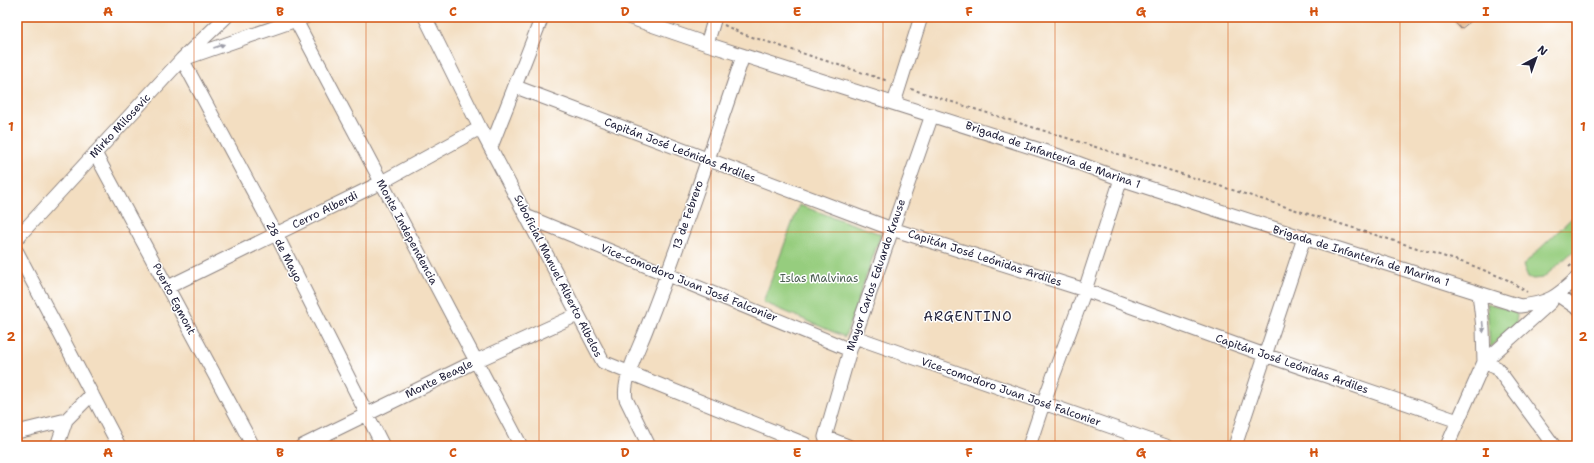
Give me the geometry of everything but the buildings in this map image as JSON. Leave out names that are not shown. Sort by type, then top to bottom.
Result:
[{"type":"street","name":"Mirko Milosevic","points":[[17,238],[182,59],[226,17]]},
{"type":"street","name":"Suboficial Manuel Alberto Albelos","points":[[425,17],[480,128],[603,362],[803,445]]},
{"type":"street","points":[[491,147],[516,87],[542,17]]},
{"type":"street","name":"Brigada de Infantería de Marina 1","points":[[628,17],[743,56],[1059,156],[1304,238],[1520,306],[1540,304],[1558,295]]},
{"type":"street","points":[[894,103],[921,17]]},
{"type":"street","points":[[182,59],[298,18]]},
{"type":"street","name":"Monte Independencia","points":[[298,18],[380,183],[521,446]]},
{"type":"street","points":[[707,44],[715,18]]},
{"type":"street","name":"13 de Febrero","points":[[650,446],[626,399],[625,393],[629,373],[668,274],[743,56]]},
{"type":"street","name":"28 de Mayo","points":[[182,59],[276,234],[383,446]]},
{"type":"street","name":"Capitán José Leónidas Ardiles","points":[[516,87],[707,161],[892,229],[1085,290],[1265,355],[1458,421]]},
{"type":"street","name":"Mayor Carlos Eduardo Krause","points":[[825,437],[850,350],[932,115]]},
{"type":"street","name":"Cerro Alberdi","points":[[168,287],[380,183],[480,128]]},
{"type":"street","name":"Puerto Egmont","points":[[95,153],[253,446]]},
{"type":"street","points":[[1029,446],[1085,290],[1121,178]]},
{"type":"street","name":"Vice-comodoro Juan José Falconier","points":[[528,217],[850,350]]},
{"type":"street","points":[[1235,446],[1304,238]]},
{"type":"street","points":[[17,252],[119,446]]},
{"type":"street","points":[[1447,446],[1484,362],[1577,278]]},
{"type":"street","points":[[1479,293],[1483,328],[1484,362]]},
{"type":"street","points":[[1558,295],[1577,308]]},
{"type":"street","name":"Monte Beagle","points":[[302,446],[476,360],[577,314]]},
{"type":"street","name":"Vice-comodoro Juan José Falconier","points":[[855,336],[1043,404],[1166,446]]},
{"type":"street","points":[[1484,362],[1497,368],[1554,446]]},
{"type":"street","points":[[57,446],[66,420],[92,394]]},
{"type":"street","points":[[17,432],[66,420]]},
{"type":"street","points":[[803,445],[825,437],[848,446]]},
{"type":"path","points":[[683,17],[688,19],[715,18],[743,34],[1471,265],[1508,280],[1527,292],[1532,291]]},
{"type":"path","points":[[1565,272],[1577,260]]},
{"type":"green space","name":"Islas Malvinas","points":[[799,205],[881,234],[845,337],[763,302]]},
{"type":"green space","points":[[1577,213],[1577,248],[1543,278],[1533,279],[1528,277],[1523,265]]},
{"type":"green space","points":[[1487,303],[1508,309],[1517,315],[1516,324],[1490,348]]},
{"type":"district","name":"ARGENTINO","points":[[968,316]]}]
